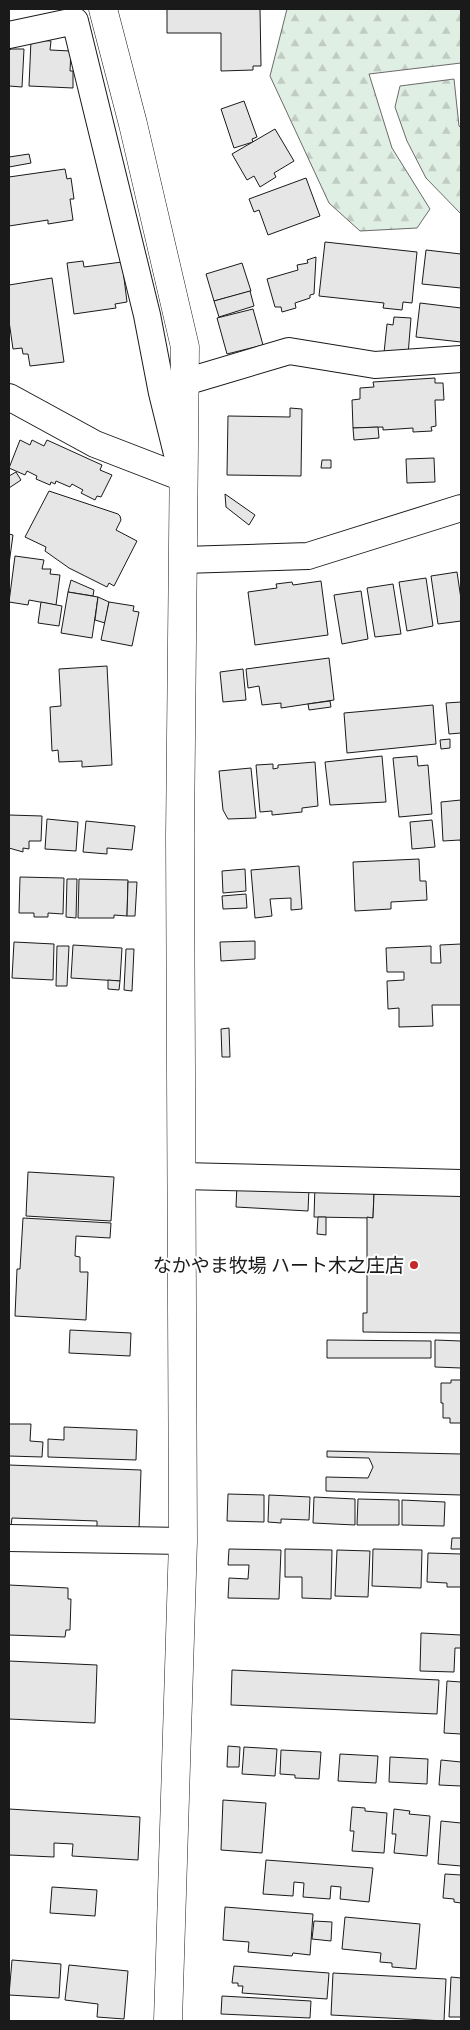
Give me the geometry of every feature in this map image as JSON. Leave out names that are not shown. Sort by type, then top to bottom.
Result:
[{"type":"street","points":[[103,9],[133,124],[184,347],[173,387]]},
{"type":"street","points":[[9,36],[75,21],[147,315],[173,387],[182,478],[180,837],[183,1541],[168,2021]]},
{"type":"street","points":[[173,387],[289,351],[375,365],[461,359]]},
{"type":"street","points":[[9,397],[96,444],[182,478]]},
{"type":"street","points":[[182,560],[308,556],[461,508]]},
{"type":"street","points":[[182,1176],[461,1183]]},
{"type":"street","points":[[9,1538],[183,1541]]},
{"type":"green space","points":[[287,9],[461,9],[461,63],[369,74],[392,148],[430,209],[417,228],[360,231],[329,203],[270,76]]},
{"type":"green space","points":[[454,79],[459,126],[461,128],[461,214],[426,178],[407,141],[395,107],[400,86]]},
{"type":"building","points":[[167,9],[260,9],[261,66],[253,66],[253,70],[221,71],[221,33],[167,33]]},
{"type":"building","points":[[31,40],[51,41],[50,50],[71,51],[70,71],[73,71],[73,88],[29,86]]},
{"type":"building","points":[[11,49],[24,49],[22,87],[9,86],[9,51]]},
{"type":"building","points":[[244,101],[257,137],[252,139],[253,142],[234,148],[221,109]]},
{"type":"building","points":[[275,129],[294,161],[274,173],[276,177],[260,187],[254,176],[247,180],[232,154]]},
{"type":"building","points":[[29,154],[31,163],[9,167],[9,157]]},
{"type":"building","points":[[65,169],[67,179],[71,178],[74,199],[70,199],[73,220],[48,224],[48,220],[9,226],[9,177]]},
{"type":"building","points":[[306,178],[320,216],[268,235],[259,210],[254,212],[249,199]]},
{"type":"building","points":[[325,242],[417,252],[412,303],[403,302],[402,310],[383,308],[384,303],[319,296]]},
{"type":"building","points":[[426,250],[461,254],[461,288],[422,284]]},
{"type":"building","points":[[316,257],[314,294],[310,295],[310,298],[295,303],[296,308],[282,312],[281,307],[275,307],[267,279],[298,270],[297,265],[308,263],[307,260]]},
{"type":"building","points":[[83,261],[84,267],[122,262],[127,302],[115,304],[116,308],[74,314],[67,263]]},
{"type":"building","points":[[242,263],[251,291],[214,301],[206,274]]},
{"type":"building","points":[[52,278],[64,362],[30,366],[28,354],[23,354],[22,348],[13,349],[9,321],[9,285]]},
{"type":"building","points":[[250,291],[254,306],[219,317],[214,301]]},
{"type":"building","points":[[420,303],[461,308],[461,342],[416,337]]},
{"type":"building","points":[[253,309],[263,345],[227,354],[217,318]]},
{"type":"building","points":[[394,317],[411,318],[408,355],[384,353],[387,324],[393,325]]},
{"type":"building","points":[[435,378],[435,383],[443,383],[444,400],[435,400],[436,426],[431,427],[432,431],[413,432],[413,428],[383,430],[383,427],[353,428],[352,400],[360,399],[360,388],[374,387],[373,382]]},
{"type":"building","points":[[290,408],[302,409],[301,476],[227,475],[228,416],[290,417]]},
{"type":"building","points":[[378,427],[379,438],[354,440],[353,428]]},
{"type":"building","points":[[20,440],[30,445],[32,440],[44,446],[47,440],[102,465],[100,470],[112,475],[101,497],[97,496],[95,500],[81,493],[83,490],[72,484],[70,487],[56,481],[55,484],[51,482],[50,485],[36,479],[37,476],[27,471],[25,475],[9,468]]},
{"type":"building","points":[[434,458],[435,482],[407,483],[406,459]]},
{"type":"building","points":[[322,460],[331,460],[331,468],[321,468]]},
{"type":"building","points":[[16,472],[21,480],[9,488],[9,476]]},
{"type":"building","points":[[49,491],[120,516],[121,520],[116,530],[137,541],[114,586],[109,583],[107,587],[69,568],[45,551],[46,547],[25,537]]},
{"type":"building","points":[[225,494],[255,515],[249,525],[226,507]]},
{"type":"building","points":[[9,534],[13,535],[9,564]]},
{"type":"building","points":[[15,556],[44,560],[42,569],[51,569],[50,574],[60,575],[56,605],[29,600],[28,605],[9,602]]},
{"type":"building","points":[[457,572],[461,599],[461,621],[438,624],[431,576]]},
{"type":"building","points":[[426,578],[433,626],[407,631],[399,582]]},
{"type":"building","points":[[71,580],[94,590],[93,596],[68,592]]},
{"type":"building","points":[[321,581],[328,635],[255,645],[248,592],[277,588],[276,584],[292,582],[293,585]]},
{"type":"building","points":[[393,584],[401,634],[375,637],[367,588]]},
{"type":"building","points":[[361,591],[368,639],[342,644],[334,595]]},
{"type":"building","points":[[68,592],[98,597],[92,638],[61,633]]},
{"type":"building","points":[[98,597],[109,602],[105,623],[95,620]]},
{"type":"building","points":[[41,602],[62,606],[59,626],[38,623]]},
{"type":"building","points":[[109,602],[134,606],[133,611],[139,612],[132,646],[101,640]]},
{"type":"building","points":[[329,658],[334,700],[281,708],[281,703],[262,705],[259,686],[248,688],[246,669]]},
{"type":"building","points":[[107,666],[112,765],[82,767],[82,761],[59,762],[58,750],[52,751],[50,707],[61,706],[59,669]]},
{"type":"building","points":[[243,669],[246,700],[223,702],[220,672]]},
{"type":"building","points":[[330,701],[331,707],[309,710],[308,704]]},
{"type":"building","points":[[461,702],[461,733],[449,734],[446,703]]},
{"type":"building","points":[[433,705],[436,744],[347,753],[344,713]]},
{"type":"building","points":[[450,739],[450,748],[441,749],[440,740]]},
{"type":"building","points":[[382,756],[386,802],[330,805],[325,762]]},
{"type":"building","points":[[417,756],[418,766],[428,765],[432,814],[399,817],[393,758]]},
{"type":"building","points":[[315,762],[318,806],[302,808],[302,812],[272,815],[272,811],[260,812],[256,765],[273,764],[273,769],[278,768],[278,765]]},
{"type":"building","points":[[251,768],[256,818],[228,819],[223,810],[219,771]]},
{"type":"building","points":[[461,800],[461,844],[460,840],[443,841],[441,802]]},
{"type":"building","points":[[9,815],[42,816],[41,841],[29,841],[29,849],[23,848],[23,852],[9,848]]},
{"type":"building","points":[[47,819],[78,822],[76,851],[45,849]]},
{"type":"building","points":[[432,820],[435,847],[412,849],[410,822]]},
{"type":"building","points":[[86,821],[135,826],[132,850],[107,848],[107,854],[83,852]]},
{"type":"building","points":[[419,859],[420,881],[426,881],[427,900],[391,902],[391,909],[355,911],[353,862]]},
{"type":"building","points":[[299,866],[302,909],[291,910],[291,898],[270,899],[272,916],[255,918],[251,870]]},
{"type":"building","points":[[245,869],[246,891],[223,893],[222,871]]},
{"type":"building","points":[[20,877],[64,878],[63,914],[48,913],[48,917],[34,917],[34,913],[19,913]]},
{"type":"building","points":[[67,879],[77,879],[76,918],[66,917]]},
{"type":"building","points":[[79,879],[128,880],[127,916],[114,915],[114,918],[78,918]]},
{"type":"building","points":[[128,882],[137,882],[135,916],[127,916]]},
{"type":"building","points":[[246,894],[247,908],[223,909],[222,896]]},
{"type":"building","points":[[255,941],[255,959],[221,961],[220,942]]},
{"type":"building","points":[[14,942],[54,944],[53,980],[12,978]]},
{"type":"building","points":[[461,944],[461,1005],[432,1005],[433,1026],[399,1027],[399,1008],[388,1009],[387,981],[404,980],[404,972],[387,972],[386,948],[431,946],[431,963],[441,963],[440,945]]},
{"type":"building","points":[[73,945],[122,948],[120,981],[71,978]]},
{"type":"building","points":[[57,946],[69,946],[67,986],[56,986]]},
{"type":"building","points":[[126,949],[134,949],[132,991],[124,990]]},
{"type":"building","points":[[108,980],[120,981],[119,990],[108,989]]},
{"type":"building","points":[[229,1028],[230,1057],[222,1057],[221,1029]]},
{"type":"building","points":[[28,1172],[114,1177],[111,1221],[26,1216]]},
{"type":"building","points":[[237,1184],[309,1188],[308,1211],[236,1207]]},
{"type":"building","points":[[315,1185],[374,1190],[373,1218],[314,1217]]},
{"type":"building","name":"なかやま牧場 ハート木之庄店","points":[[374,1194],[461,1195],[461,1333],[363,1332],[363,1313],[367,1313],[367,1217],[373,1218]]},
{"type":"building","points":[[318,1217],[326,1217],[326,1235],[317,1234]]},
{"type":"building","points":[[23,1218],[111,1223],[110,1238],[76,1236],[75,1256],[80,1257],[80,1272],[88,1272],[86,1320],[15,1316],[17,1269],[20,1269]]},
{"type":"building","points":[[70,1330],[131,1333],[130,1356],[69,1353]]},
{"type":"building","points":[[327,1340],[431,1341],[431,1358],[327,1358]]},
{"type":"building","points":[[435,1340],[461,1341],[461,1368],[435,1367]]},
{"type":"building","points":[[451,1380],[461,1380],[461,1423],[450,1423],[450,1418],[443,1418],[441,1383],[451,1383]]},
{"type":"building","points":[[9,1424],[31,1424],[30,1441],[43,1442],[42,1457],[9,1456]]},
{"type":"building","points":[[64,1427],[137,1430],[136,1460],[48,1457],[48,1439],[64,1440]]},
{"type":"building","points":[[327,1451],[461,1454],[461,1495],[326,1491],[326,1477],[368,1478],[373,1467],[369,1458],[327,1457]]},
{"type":"building","points":[[9,1465],[141,1470],[139,1530],[97,1528],[97,1521],[12,1518],[11,1526],[9,1526]]},
{"type":"building","points":[[228,1494],[264,1495],[264,1522],[227,1521]]},
{"type":"building","points":[[269,1495],[310,1497],[309,1520],[281,1519],[281,1523],[268,1522]]},
{"type":"building","points":[[314,1497],[355,1499],[355,1525],[313,1523]]},
{"type":"building","points":[[358,1499],[399,1500],[399,1525],[357,1525]]},
{"type":"building","points":[[402,1500],[445,1502],[444,1526],[402,1525]]},
{"type":"building","points":[[452,1538],[461,1538],[461,1549],[451,1549]]},
{"type":"building","points":[[229,1549],[281,1550],[279,1599],[228,1598],[229,1578],[248,1579],[249,1565],[228,1565]]},
{"type":"building","points":[[285,1549],[332,1550],[331,1599],[302,1598],[302,1577],[285,1577]]},
{"type":"building","points":[[373,1549],[422,1550],[421,1588],[372,1586]]},
{"type":"building","points":[[337,1550],[370,1551],[368,1597],[335,1596]]},
{"type":"building","points":[[428,1553],[461,1554],[461,1587],[447,1587],[447,1583],[427,1582]]},
{"type":"building","points":[[9,1585],[68,1588],[68,1599],[71,1599],[70,1630],[66,1630],[65,1637],[9,1635]]},
{"type":"building","points":[[421,1633],[461,1635],[461,1648],[455,1648],[454,1672],[420,1671]]},
{"type":"building","points":[[9,1661],[97,1665],[95,1723],[9,1719]]},
{"type":"building","points":[[232,1670],[439,1680],[437,1714],[231,1705]]},
{"type":"building","points":[[447,1681],[461,1682],[461,1734],[444,1733]]},
{"type":"building","points":[[228,1746],[240,1747],[239,1767],[227,1767]]},
{"type":"building","points":[[244,1747],[277,1749],[275,1776],[242,1774]]},
{"type":"building","points":[[281,1750],[321,1752],[319,1779],[295,1778],[295,1775],[280,1774]]},
{"type":"building","points":[[340,1754],[378,1756],[376,1783],[338,1781]]},
{"type":"building","points":[[390,1757],[428,1759],[427,1784],[389,1782]]},
{"type":"building","points":[[441,1760],[461,1762],[461,1786],[439,1785]]},
{"type":"building","points":[[223,1800],[266,1803],[262,1853],[221,1850]]},
{"type":"building","points":[[352,1807],[365,1808],[365,1811],[387,1813],[384,1853],[352,1851],[354,1831],[350,1831]]},
{"type":"building","points":[[9,1809],[140,1817],[138,1860],[72,1856],[73,1844],[54,1843],[54,1857],[9,1855]]},
{"type":"building","points":[[394,1809],[410,1811],[409,1814],[430,1816],[427,1856],[394,1853],[396,1834],[392,1834]]},
{"type":"building","points":[[441,1821],[461,1823],[461,1866],[438,1864]]},
{"type":"building","points":[[266,1860],[373,1868],[369,1902],[340,1899],[341,1887],[331,1886],[330,1899],[303,1897],[304,1883],[294,1882],[293,1896],[263,1894]]},
{"type":"building","points":[[445,1874],[461,1875],[461,1903],[454,1902],[454,1899],[443,1898]]},
{"type":"building","points":[[52,1887],[97,1890],[95,1916],[50,1913]]},
{"type":"building","points":[[225,1907],[313,1914],[310,1955],[293,1953],[292,1956],[248,1952],[249,1942],[223,1940]]},
{"type":"building","points":[[345,1917],[420,1924],[416,1969],[392,1967],[392,1963],[380,1962],[381,1953],[342,1949]]},
{"type":"building","points":[[314,1921],[332,1922],[331,1941],[312,1939]]},
{"type":"building","points":[[12,1960],[61,1964],[59,1998],[9,1995]]},
{"type":"building","points":[[69,1965],[128,1971],[124,2019],[97,2017],[98,2004],[65,2000]]},
{"type":"building","points":[[234,1966],[329,1973],[327,1999],[242,1993],[243,1986],[238,1986],[238,1983],[232,1983]]},
{"type":"building","points":[[333,1973],[446,1979],[444,2021],[331,2015]]},
{"type":"building","points":[[451,1977],[461,1978],[461,2017],[449,2017]]},
{"type":"building","points":[[222,1996],[311,2001],[310,2018],[221,2014]]},
{"type":"place","name":"なかやま牧場 ハート木之庄店","points":[[414,1265]]}]
